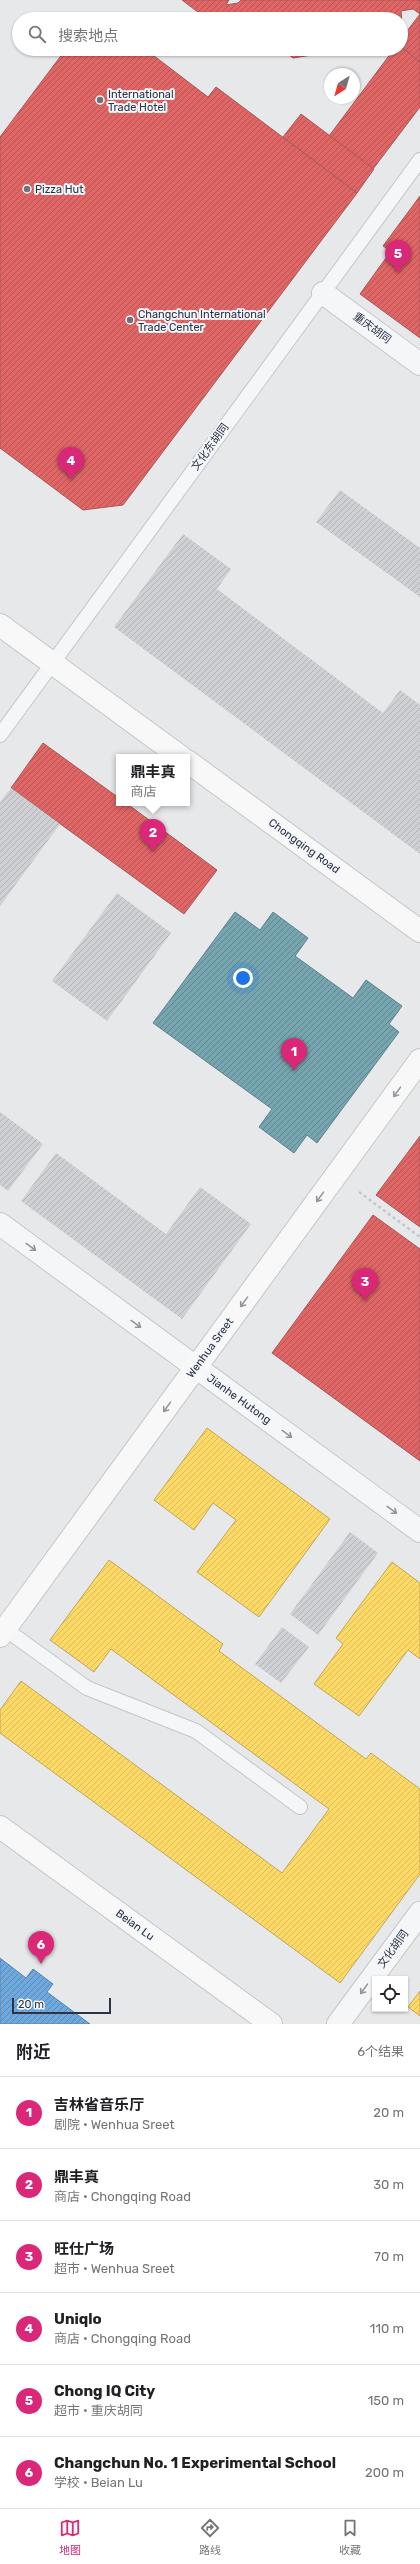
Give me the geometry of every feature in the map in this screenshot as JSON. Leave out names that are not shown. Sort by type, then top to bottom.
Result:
[{"type":"street","name":"重庆胡同","points":[[323,293],[420,364]]},
{"type":"street","points":[[0,625],[177,754]]},
{"type":"street","name":"Chongqing Road","points":[[190,763],[420,931]]},
{"type":"street","name":"Wenhua Sreet","points":[[2,1633],[420,1060]]},
{"type":"street","name":"Jianhe Hutong","points":[[0,1224],[420,1531]]},
{"type":"street","name":"Beian Lu","points":[[0,1827],[271,2024]]},
{"type":"street","name":"文化胡同","points":[[338,2024],[420,1913]]},
{"type":"lane","name":"文化东胡同","points":[[0,735],[420,160]]},
{"type":"lane","points":[[2,1633],[87,1688],[196,1731],[300,1807]]},
{"type":"path","points":[[336,1175],[420,1236]]},
{"type":"building: 住宅","points":[[207,1428],[330,1519],[259,1617],[197,1572],[236,1520],[213,1503],[194,1530],[154,1500]]},
{"type":"building: 住宅","points":[[109,1560],[223,1644],[219,1651],[366,1759],[371,1753],[420,1789],[420,1874],[340,1983],[0,1733],[0,1710],[21,1681],[282,1873],[329,1809],[111,1649],[94,1672],[50,1640]]},
{"type":"building: 住宅","points":[[392,1562],[420,1583],[420,1659],[408,1650],[359,1716],[314,1684],[343,1644],[336,1638]]},
{"type":"building: 住宅","points":[[420,1991],[420,2016],[408,2007]]},
{"type":"building: 商业","points":[[182,0],[229,0],[226,5],[238,3],[241,0],[420,0],[420,14],[413,9],[401,12],[198,12]]},
{"type":"building: 商业","points":[[420,14],[420,62],[408,53],[408,30]]},
{"type":"building: 商业","points":[[408,53],[420,62],[420,107],[373,169],[329,136],[353,104],[360,104],[360,95],[389,56],[408,56]]},
{"type":"building: 商业","name":"Changchun International Trade Center","points":[[61,56],[154,56],[208,97],[216,87],[357,193],[123,505],[83,510],[0,448],[0,137]]},
{"type":"building: 商业","points":[[290,56],[306,56],[293,58]]},
{"type":"building: 商业","points":[[301,114],[374,169],[357,193],[283,137]]},
{"type":"building: 商业","points":[[420,196],[420,338],[360,294],[391,251],[383,246]]},
{"type":"building: 商业","points":[[43,743],[116,796],[116,806],[130,806],[217,870],[184,914],[11,788]]},
{"type":"building: 商业","points":[[420,1136],[420,1227],[376,1195]]},
{"type":"building: 商业","points":[[373,1215],[420,1249],[420,1461],[272,1353]]},
{"type":"building: 学校","points":[[0,1958],[26,1978],[33,1969],[53,1984],[47,1992],[90,2024],[0,2024]]},
{"type":"building: 公共","points":[[235,912],[260,930],[273,912],[308,938],[295,956],[353,998],[366,980],[402,1006],[389,1024],[399,1032],[317,1143],[307,1135],[294,1153],[259,1127],[272,1109],[153,1023]]},
{"type":"building: 其他","points":[[340,490],[420,548],[420,597],[316,522]]},
{"type":"building: 其他","points":[[183,534],[231,569],[217,589],[383,713],[400,690],[420,705],[420,854],[114,627]]},
{"type":"building: 其他","points":[[11,788],[60,824],[0,906],[0,802]]},
{"type":"building: 其他","points":[[117,893],[171,933],[107,1021],[52,981]]},
{"type":"building: 其他","points":[[0,1112],[43,1144],[8,1191],[0,1185]]},
{"type":"building: 其他","points":[[56,1153],[166,1234],[200,1187],[251,1224],[182,1319],[21,1201]]},
{"type":"building: 其他","points":[[350,1532],[378,1553],[318,1635],[290,1614]]},
{"type":"building: 其他","points":[[282,1627],[309,1647],[281,1683],[255,1664]]},
{"type":"place","name":"International Trade Hotel","points":[[100,100]]},
{"type":"place","name":"Pizza Hut","points":[[27,189]]},
{"type":"place","name":"Chong IQ City","points":[[398,273]]},
{"type":"place","name":"Changchun International Trade Center","points":[[130,320]]},
{"type":"place","name":"Uniqlo","points":[[71,480]]},
{"type":"place","name":"鼎丰真","points":[[153,852]]},
{"type":"place","name":"吉林省音乐厅","points":[[294,1071]]},
{"type":"place","name":"旺仕广场","points":[[365,1301]]},
{"type":"place","name":"Changchun No. 1 Experimental School","points":[[41,1964]]}]
